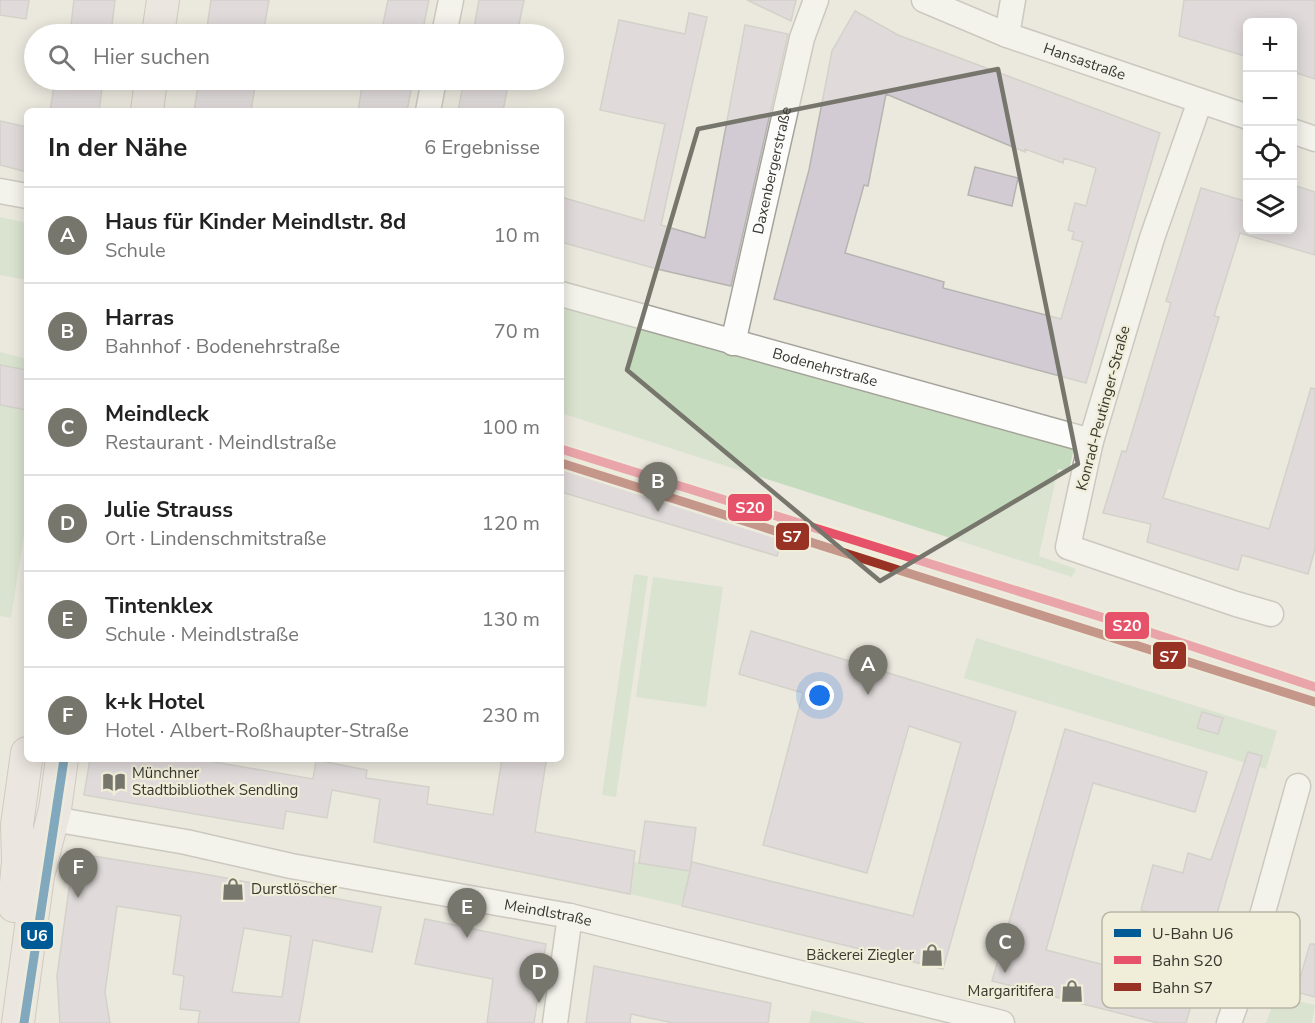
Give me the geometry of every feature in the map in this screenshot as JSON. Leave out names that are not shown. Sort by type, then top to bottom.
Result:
[{"type":"main road","points":[[159,24],[163,0]]},
{"type":"main road","points":[[147,108],[150,90]]},
{"type":"main road","points":[[10,1004],[18,825],[26,762]]},
{"type":"main road","points":[[10,1004],[58,798],[62,762]]},
{"type":"street","points":[[446,24],[451,0]]},
{"type":"street","name":"Daxenbergerstraße","points":[[733,343],[802,38],[816,0]]},
{"type":"street","name":"Hansastraße","points":[[924,0],[1007,34],[1243,115]]},
{"type":"street","points":[[1007,34],[1013,0]]},
{"type":"street","points":[[429,108],[432,90]]},
{"type":"street","name":"Konrad-Peutinger-Straße","points":[[1200,101],[1152,237],[1091,441],[1068,547],[1271,614]]},
{"type":"street","points":[[1297,132],[1315,139]]},
{"type":"street","points":[[0,191],[24,195]]},
{"type":"street","name":"Bodenehrstraße","points":[[564,295],[1091,441]]},
{"type":"street","points":[[1263,912],[1298,786]]},
{"type":"street","name":"Meindlstraße","points":[[53,819],[186,842],[291,866],[570,916],[1002,1023]]},
{"type":"street","points":[[555,1023],[570,916]]},
{"type":"street","points":[[1229,1023],[1234,1008]]},
{"type":"highlighted area","points":[[998,69],[1078,464],[880,581],[627,370],[698,129]]},
{"type":"green space","points":[[0,217],[24,222],[24,279],[0,275]]},
{"type":"green space","points":[[564,303],[1075,443],[1069,471],[1058,469],[1039,556],[1076,569],[1072,577],[564,414]]},
{"type":"green space","points":[[0,352],[24,358],[24,535],[11,618],[0,616]]},
{"type":"green space","points":[[634,574],[648,576],[616,797],[602,795]]},
{"type":"green space","points":[[653,577],[723,587],[706,707],[636,697]]},
{"type":"green space","points":[[976,638],[1277,731],[1266,769],[964,678]]},
{"type":"green space","points":[[634,862],[690,871],[682,906],[630,894]]},
{"type":"green space","points":[[1300,1002],[1315,1005],[1312,1023],[1266,1023],[1272,1008],[1300,1008]]},
{"type":"green space","points":[[812,1010],[866,1023],[809,1023]]},
{"type":"building","points":[[0,0],[29,0],[26,19],[0,15]]},
{"type":"building","points":[[74,0],[115,0],[112,24],[71,24]]},
{"type":"building","points":[[211,0],[269,0],[265,24],[207,24]]},
{"type":"building","points":[[388,0],[429,0],[424,24],[383,24]]},
{"type":"building","points":[[479,0],[524,0],[519,24],[475,24]]},
{"type":"building","points":[[747,0],[796,0],[791,21]]},
{"type":"building","points":[[1184,0],[1315,0],[1315,79],[1297,73],[1297,18],[1243,18],[1243,55],[1179,36]]},
{"type":"building","points":[[855,11],[898,35],[1160,133],[1086,383],[774,299],[809,170],[832,51]],"holes":[[[886,94],[1025,152],[1025,149],[1063,163],[1064,158],[1096,168],[1086,206],[1075,203],[1068,230],[1074,232],[1072,239],[1083,242],[1061,319],[943,288],[944,282],[845,253],[864,185],[868,186]]]},
{"type":"building","points":[[689,13],[707,17],[661,225],[705,238],[745,25],[788,34],[731,286],[657,269],[564,243],[564,198],[644,221],[665,124],[600,110],[619,20],[685,34]]},
{"type":"building","points":[[53,90],[102,90],[99,108],[50,108]]},
{"type":"building","points":[[197,90],[254,90],[251,108],[194,108]]},
{"type":"building","points":[[361,90],[411,90],[408,108],[358,108]]},
{"type":"building","points":[[462,90],[507,90],[504,108],[459,108]]},
{"type":"building","points":[[0,121],[24,126],[24,171],[0,165]]},
{"type":"building","points":[[975,167],[1018,178],[1012,206],[968,195]]},
{"type":"building","points":[[1297,186],[1315,192],[1315,255],[1243,234],[1297,234]]},
{"type":"building","points":[[1201,188],[1243,201],[1243,234],[1240,233],[1214,316],[1219,317],[1163,498],[1269,529],[1311,388],[1315,389],[1315,549],[1308,574],[1242,555],[1238,570],[1227,567],[1147,542],[1151,524],[1103,513],[1122,451],[1126,452],[1171,303],[1166,301]]},
{"type":"building","points":[[0,365],[24,369],[24,409],[0,405]]},
{"type":"building","points":[[564,471],[783,539],[777,556],[564,493]]},
{"type":"building","points":[[751,631],[1016,712],[943,969],[682,906],[692,862],[913,916],[961,743],[909,726],[867,873],[763,845],[803,693],[739,674]]},
{"type":"building","points":[[1202,712],[1223,718],[1218,734],[1197,728]]},
{"type":"building","points":[[1065,729],[1207,772],[1195,812],[1093,783],[1046,950],[1102,964],[1102,1008],[1190,1008],[1186,1023],[1158,1023],[992,981]]},
{"type":"building","points":[[1248,752],[1262,756],[1218,912],[1147,912],[1141,910],[1153,865],[1183,873],[1188,853],[1211,860]]},
{"type":"building","points":[[90,762],[214,762],[313,779],[316,762],[326,762],[367,770],[366,778],[429,787],[427,804],[493,815],[502,762],[546,762],[535,832],[635,851],[630,894],[374,842],[380,799],[332,790],[327,818],[286,811],[283,829],[84,795]]},
{"type":"building","points":[[645,821],[696,828],[690,871],[639,863]]},
{"type":"building","points":[[74,853],[199,873],[381,907],[372,952],[313,940],[299,1023],[198,1023],[200,1011],[180,1009],[184,976],[173,974],[181,916],[117,906],[105,992],[110,1023],[60,1023],[57,976]],"holes":[[[244,928],[291,936],[282,997],[232,992]]]},
{"type":"building","points":[[425,919],[546,944],[534,1023],[487,1023],[493,979],[415,964]]},
{"type":"building","points":[[1310,944],[1315,944],[1315,997],[1300,993],[1300,978]]},
{"type":"building","points":[[594,966],[771,1003],[768,1023],[673,1023],[631,1014],[630,1023],[586,1023]]},
{"type":"metro line","name":"U6","points":[[24,1023],[64,762]]},
{"type":"rail line","name":"S20","points":[[564,450],[1143,630],[1315,687]]},
{"type":"rail line","name":"S7","points":[[564,464],[1315,702]]},
{"type":"place","name":"Harras","points":[[658,512]]},
{"type":"place","name":"Haus für Kinder Meindlstr. 8d","points":[[868,695]]},
{"type":"place","name":"Münchner Stadtbibliothek Sendling","points":[[114,782]]},
{"type":"place","name":"Durstlöscher","points":[[233,889]]},
{"type":"place","name":"k+k Hotel","points":[[78,898]]},
{"type":"place","name":"Tintenklex","points":[[467,938]]},
{"type":"place","name":"Bäckerei Ziegler","points":[[932,955]]},
{"type":"place","name":"Meindleck","points":[[1005,973]]},
{"type":"place","name":"Margaritifera","points":[[1072,991]]},
{"type":"place","name":"Julie Strauss","points":[[539,1003]]}]
